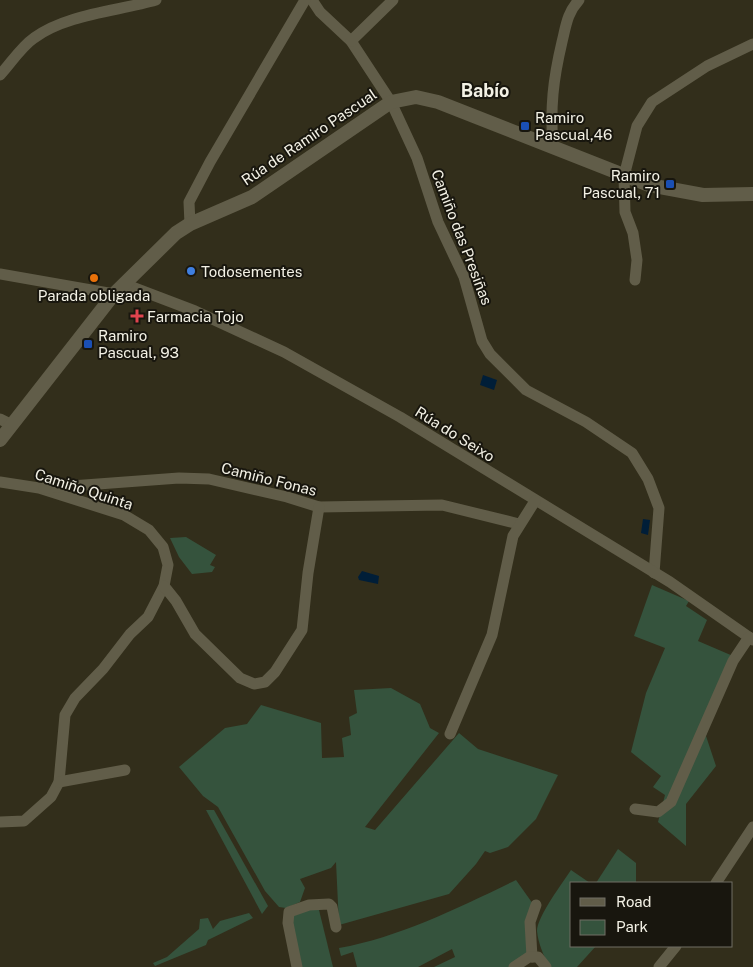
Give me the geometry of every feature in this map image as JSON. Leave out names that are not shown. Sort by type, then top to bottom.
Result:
[{"type":"street","points":[[0,75],[32,39],[46,29],[117,8],[156,0]]},
{"type":"street","points":[[190,224],[189,202],[210,162],[305,0]]},
{"type":"street","name":"Camiño das Presiñas","points":[[312,0],[320,12],[351,41],[391,102],[417,158],[438,222],[464,277],[482,341],[490,354],[526,390],[586,422],[632,453],[648,479],[659,508],[654,573]]},
{"type":"street","points":[[351,41],[393,0]]},
{"type":"street","points":[[553,147],[550,116],[552,86],[570,10],[579,0]]},
{"type":"street","points":[[635,280],[636,260],[633,233],[625,212],[624,176],[637,126],[652,102],[707,66],[753,44]]},
{"type":"street","name":"Rúa de Ramiro Pascual","points":[[0,440],[6,422],[119,289],[160,248],[190,224],[252,197],[391,102],[416,97],[438,102],[624,176],[684,192],[703,195],[753,194]]},
{"type":"street","name":"Rúa do Seixo","points":[[0,274],[119,289],[196,311],[284,352],[400,417],[654,573],[751,639]]},
{"type":"street","name":"Camiño Fonas","points":[[39,488],[178,478],[209,479],[287,496],[319,507],[442,505],[519,524]]},
{"type":"street","name":"Camiño Quinta","points":[[0,482],[39,488],[124,515],[149,530],[163,547],[168,565],[164,586]]},
{"type":"street","points":[[450,734],[492,635],[514,536],[519,524],[535,501]]},
{"type":"street","points":[[0,822],[24,821],[51,797],[59,782],[65,715],[75,698],[103,669],[130,634],[148,617],[164,586],[176,601],[195,634],[240,678],[254,684],[265,682],[276,672],[302,630],[308,573],[319,507]]},
{"type":"street","points":[[635,810],[658,812],[671,802],[734,661],[751,639]]},
{"type":"street","points":[[59,782],[125,770]]},
{"type":"street","points":[[717,882],[753,827]]},
{"type":"street","points":[[297,967],[288,923],[289,912],[309,905],[329,904],[334,914],[336,927]]},
{"type":"street","points":[[532,957],[530,922],[536,905]]},
{"type":"street","points":[[659,967],[675,947]]},
{"type":"street","points":[[514,967],[532,957],[538,957],[546,967]]},
{"type":"green space","points":[[186,537],[216,555],[210,565],[215,567],[212,572],[192,574],[179,557],[170,538]]},
{"type":"green space","points":[[652,585],[689,601],[686,606],[707,620],[698,641],[733,656],[717,691],[706,736],[716,766],[686,804],[686,846],[658,822],[665,795],[653,787],[661,776],[631,752],[646,693],[665,648],[634,636]]},
{"type":"green space","points":[[391,688],[420,704],[430,728],[439,733],[365,827],[375,830],[459,733],[478,749],[558,775],[536,819],[508,847],[490,853],[485,851],[449,894],[339,925],[336,862],[331,868],[300,879],[305,888],[300,902],[286,908],[279,907],[265,891],[218,807],[203,796],[179,767],[225,728],[247,724],[261,705],[321,723],[322,758],[344,757],[342,738],[351,735],[349,717],[357,713],[354,690]]},
{"type":"green space","points":[[206,810],[214,810],[268,906],[262,914]]},
{"type":"green space","points":[[618,849],[636,863],[636,882],[597,882]]},
{"type":"green space","points":[[571,870],[589,882],[570,882],[570,947],[595,947],[577,967],[550,967],[544,954],[537,931],[541,917]]},
{"type":"green space","points":[[516,880],[533,904],[529,954],[511,967],[434,967],[455,957],[452,949],[418,967],[357,967],[353,952],[341,956],[339,948],[385,937],[407,929]]},
{"type":"green space","points":[[318,906],[333,967],[300,967],[290,915]]},
{"type":"green space","points":[[249,913],[253,918],[208,940],[206,945],[155,966],[153,963],[167,957],[199,929],[200,919],[208,918],[213,929],[220,921]]},
{"type":"water","points":[[483,375],[497,380],[494,390],[480,385]]},
{"type":"water","points":[[643,519],[650,520],[648,535],[641,533]]},
{"type":"water","points":[[362,571],[379,576],[378,584],[359,580],[358,577]]},
{"type":"place","name":"Ramiro Pascual,46","points":[[525,126]]},
{"type":"place","name":"Ramiro Pascual, 71","points":[[670,184]]},
{"type":"place","name":"Todosementes","points":[[191,271]]},
{"type":"place","name":"Parada obligada","points":[[94,278]]},
{"type":"place","name":"Farmacia Tojo","points":[[137,316]]},
{"type":"place","name":"Ramiro Pascual, 93","points":[[88,344]]},
{"type":"district","name":"Babío","points":[[485,90]]}]
